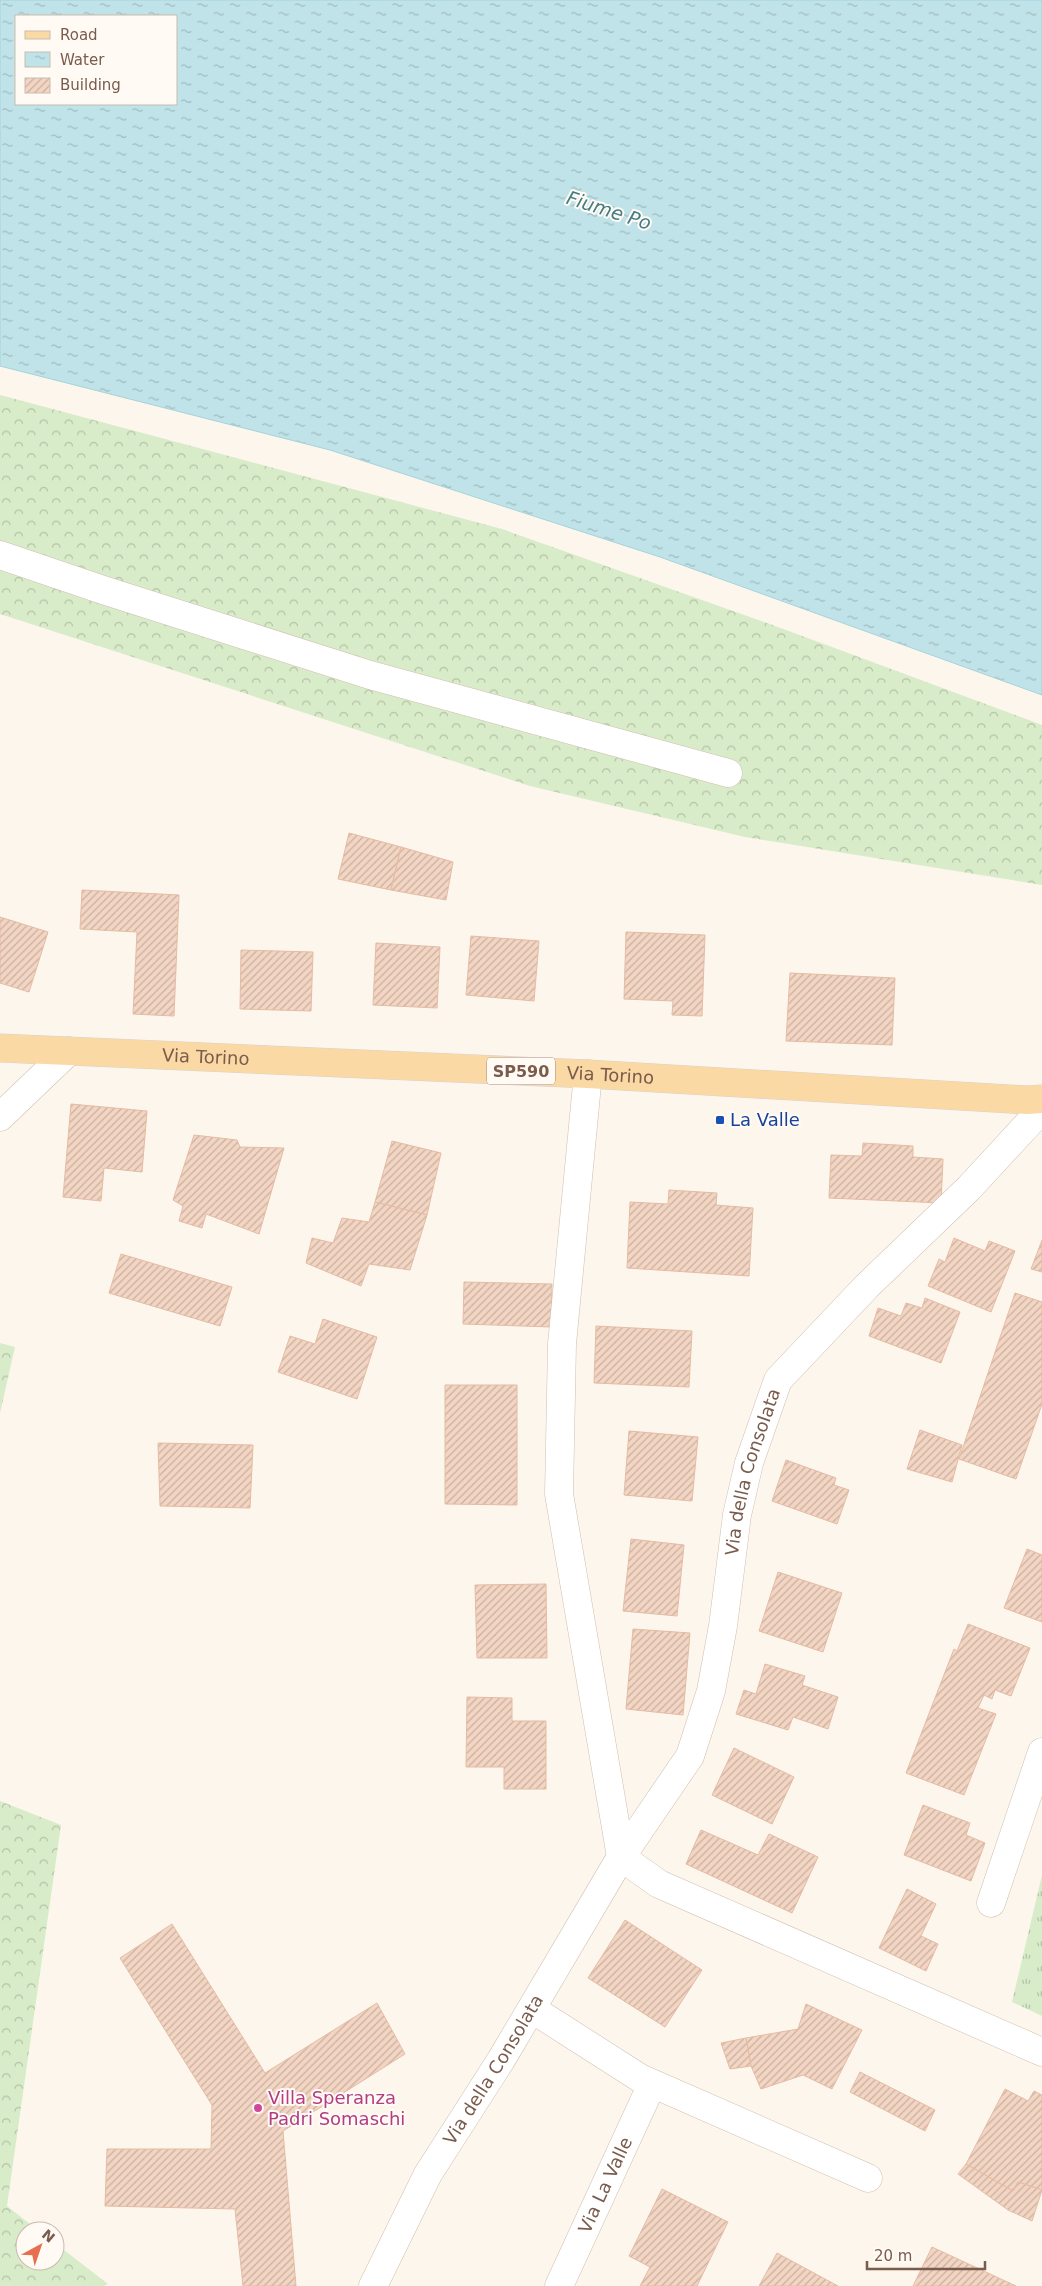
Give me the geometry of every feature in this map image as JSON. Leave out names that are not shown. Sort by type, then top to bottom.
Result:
[{"type":"main road","name":"Via Torino","points":[[0,1048],[588,1074],[1017,1100],[1042,1099]]},
{"type":"street","points":[[0,555],[103,590],[370,675],[728,774]]},
{"type":"street","points":[[0,1117],[69,1051]]},
{"type":"street","points":[[588,1074],[562,1344],[559,1494],[621,1857],[659,1884],[1042,2052]]},
{"type":"street","name":"Via della Consolata","points":[[373,2286],[428,2174],[501,2060],[621,1857],[690,1756],[710,1690],[723,1626],[737,1515],[749,1462],[778,1380],[866,1286],[969,1188],[1042,1109]]},
{"type":"street","points":[[991,1903],[1042,1752]]},
{"type":"street","points":[[532,2009],[652,2084],[868,2178]]},
{"type":"street","name":"Via La Valle","points":[[559,2286],[652,2084]]},
{"type":"green space","points":[[0,395],[502,529],[778,627],[1042,725],[1042,885],[745,837],[530,786],[0,614]]},
{"type":"green space","points":[[0,1343],[15,1347],[0,1413]]},
{"type":"green space","points":[[0,1801],[61,1825],[7,2206],[26,2221],[15,2221],[15,2271],[65,2271],[65,2251],[108,2284],[104,2286],[0,2286]]},
{"type":"green space","points":[[1042,1875],[1042,2016],[1012,2002]]},
{"type":"water","name":"Fiume Po","points":[[0,0],[1042,0],[1042,695],[660,557],[330,450],[0,366]]},
{"type":"building","points":[[349,833],[401,847],[391,890],[338,879]]},
{"type":"building","points":[[401,847],[453,862],[446,900],[391,890]]},
{"type":"building","points":[[82,890],[179,895],[174,1016],[133,1014],[137,932],[80,929]]},
{"type":"building","points":[[0,917],[48,932],[29,992],[0,983]]},
{"type":"building","points":[[626,932],[705,935],[702,1016],[672,1015],[673,1001],[624,999]]},
{"type":"building","points":[[471,936],[539,941],[534,1001],[466,995]]},
{"type":"building","points":[[376,943],[440,947],[437,1008],[373,1005]]},
{"type":"building","points":[[241,950],[313,952],[311,1011],[240,1009]]},
{"type":"building","points":[[790,973],[895,978],[892,1045],[786,1041]]},
{"type":"building","points":[[71,1104],[147,1111],[142,1172],[104,1168],[101,1201],[63,1197]]},
{"type":"building","points":[[194,1135],[237,1140],[240,1147],[284,1148],[259,1234],[206,1214],[202,1228],[179,1221],[183,1206],[173,1200]]},
{"type":"building","points":[[392,1141],[441,1153],[427,1215],[375,1202]]},
{"type":"building","points":[[863,1143],[913,1146],[913,1157],[943,1159],[941,1203],[829,1198],[831,1155],[862,1156]]},
{"type":"building","points":[[669,1190],[717,1193],[716,1205],[753,1208],[749,1276],[627,1268],[630,1202],[668,1204]]},
{"type":"building","points":[[375,1202],[427,1215],[410,1270],[369,1264],[361,1286],[306,1263],[312,1238],[333,1243],[342,1218],[369,1222]]},
{"type":"building","points":[[954,1238],[985,1251],[989,1241],[1015,1251],[991,1312],[928,1286],[939,1259],[945,1262]]},
{"type":"building","points":[[1042,1240],[1042,1272],[1031,1269]]},
{"type":"building","points":[[121,1254],[232,1287],[220,1326],[109,1293]]},
{"type":"building","points":[[464,1282],[552,1284],[551,1327],[463,1324]]},
{"type":"building","points":[[1015,1293],[1042,1302],[1042,1404],[1016,1479],[959,1459]]},
{"type":"building","points":[[925,1298],[960,1312],[941,1363],[869,1336],[878,1308],[901,1316],[906,1303],[922,1308]]},
{"type":"building","points":[[323,1319],[377,1337],[357,1399],[278,1372],[290,1336],[315,1344]]},
{"type":"building","points":[[596,1326],[692,1331],[689,1387],[594,1383]]},
{"type":"building","points":[[445,1385],[517,1385],[517,1505],[445,1504]]},
{"type":"building","points":[[920,1430],[962,1445],[952,1482],[907,1469]]},
{"type":"building","points":[[629,1431],[698,1437],[692,1501],[624,1495]]},
{"type":"building","points":[[158,1443],[253,1445],[250,1508],[160,1506]]},
{"type":"building","points":[[786,1460],[836,1478],[834,1485],[849,1490],[837,1524],[772,1501]]},
{"type":"building","points":[[631,1539],[684,1545],[677,1616],[623,1611]]},
{"type":"building","points":[[1027,1549],[1042,1555],[1042,1622],[1004,1608]]},
{"type":"building","points":[[778,1572],[842,1593],[823,1652],[759,1631]]},
{"type":"building","points":[[546,1584],[547,1658],[477,1658],[475,1585]]},
{"type":"building","points":[[968,1624],[1030,1648],[1011,1696],[995,1690],[992,1699],[984,1695],[978,1708],[996,1714],[964,1795],[906,1773],[954,1649],[957,1651]]},
{"type":"building","points":[[633,1629],[690,1633],[683,1715],[626,1709]]},
{"type":"building","points":[[765,1664],[805,1676],[802,1685],[838,1697],[828,1729],[793,1717],[788,1730],[736,1714],[744,1690],[756,1694]]},
{"type":"building","points":[[467,1697],[512,1698],[512,1721],[546,1721],[546,1789],[504,1789],[504,1767],[466,1767]]},
{"type":"building","points":[[734,1748],[794,1777],[772,1824],[712,1795]]},
{"type":"building","points":[[923,1805],[970,1823],[966,1835],[985,1843],[971,1881],[904,1855]]},
{"type":"building","points":[[701,1830],[758,1855],[769,1834],[818,1857],[792,1913],[686,1864]]},
{"type":"building","points":[[907,1889],[936,1904],[921,1936],[938,1944],[926,1971],[879,1948]]},
{"type":"building","points":[[625,1920],[702,1970],[665,2027],[588,1978]]},
{"type":"building","points":[[172,1924],[265,2073],[377,2003],[405,2054],[283,2131],[296,2286],[243,2286],[235,2209],[105,2206],[107,2149],[211,2149],[212,2105],[120,1958]]},
{"type":"building","points":[[806,2004],[862,2030],[832,2089],[803,2075],[761,2089],[751,2066],[746,2038],[798,2029]]},
{"type":"building","points":[[746,2038],[751,2066],[730,2069],[721,2043]]},
{"type":"building","points":[[860,2072],[935,2110],[925,2131],[850,2092]]},
{"type":"building","points":[[1005,2089],[1028,2101],[1034,2091],[1042,2095],[1042,2190],[1018,2182],[1013,2191],[966,2164]]},
{"type":"building","points":[[966,2164],[1013,2191],[1018,2182],[1042,2190],[1032,2221],[1008,2210],[958,2174]]},
{"type":"building","points":[[662,2189],[728,2222],[697,2286],[640,2286],[650,2267],[629,2256]]},
{"type":"building","points":[[932,2247],[1016,2286],[913,2286]]},
{"type":"building","points":[[777,2253],[838,2286],[759,2286]]},
{"type":"place","name":"La Valle","points":[[720,1120]]},
{"type":"place","name":"Villa Speranza Padri Somaschi","points":[[258,2108]]}]
